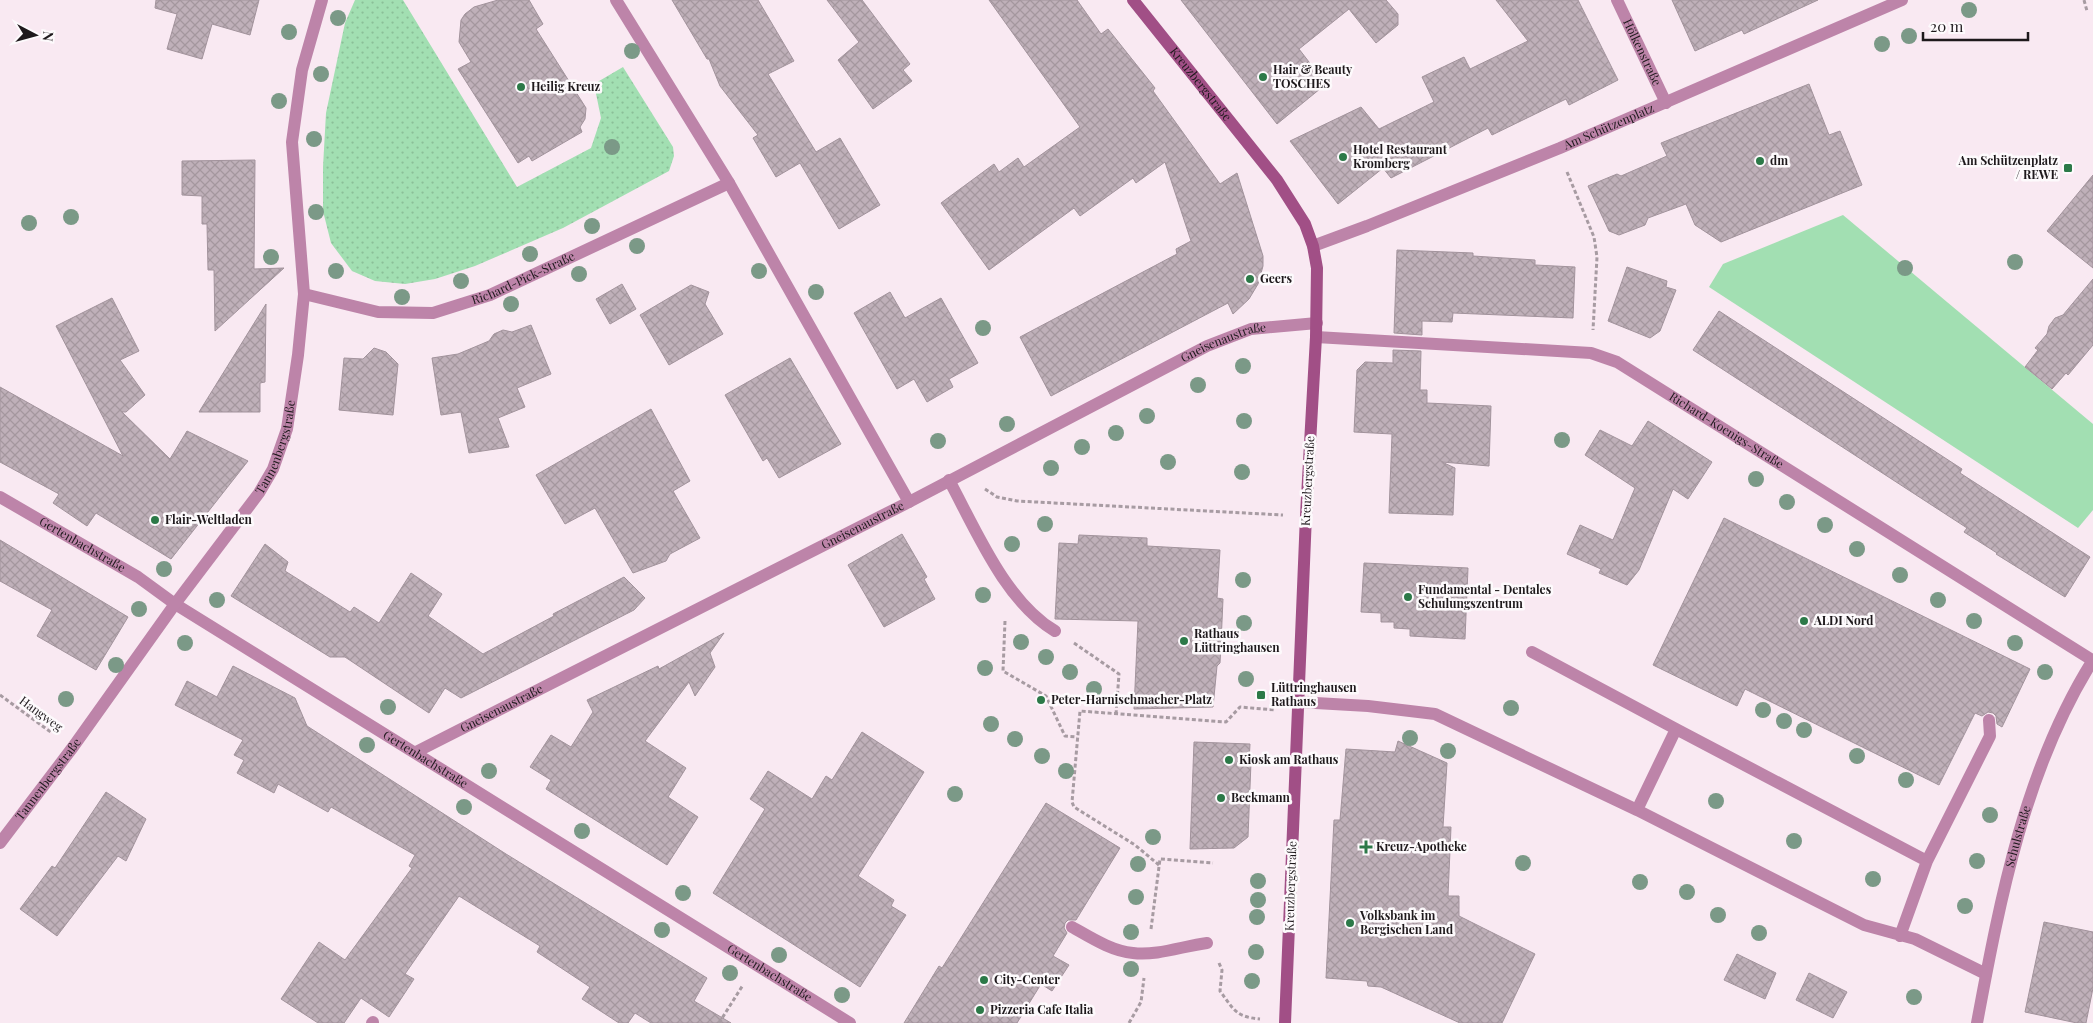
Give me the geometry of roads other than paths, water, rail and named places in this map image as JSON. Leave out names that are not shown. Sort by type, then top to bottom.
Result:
[{"type":"main road","name":"Kreuzbergstraße","points":[[1133,0],[1277,180],[1302,218],[1313,246],[1318,286],[1317,323],[1306,515],[1285,1022]]},
{"type":"street","name":"Tannenbergstraße","points":[[0,843],[259,493],[273,468],[287,429],[298,355],[304,294],[292,142],[302,70],[322,0]]},
{"type":"street","points":[[616,0],[729,183],[909,502]]},
{"type":"street","name":"Hölkenstraße","points":[[1617,0],[1666,103]]},
{"type":"street","name":"Am Schützenplatz","points":[[1313,246],[1397,214],[1666,103],[1902,0]]},
{"type":"street","name":"Richard-Pick-Straße","points":[[304,294],[378,312],[433,313],[490,295],[729,183]]},
{"type":"street","name":"Gneisenaustraße","points":[[416,752],[909,502],[1207,346],[1251,329],[1317,323]]},
{"type":"street","name":"Richard-Koenigs-Straße","points":[[1316,337],[1591,353],[1617,362],[2093,660]]},
{"type":"street","points":[[949,480],[1007,586],[1042,623],[1055,631]]},
{"type":"street","name":"Gertenbachstraße","points":[[0,497],[138,577],[175,604],[850,1023]]},
{"type":"street","points":[[1532,652],[1927,861]]},
{"type":"street","name":"Schulstraße","points":[[1977,1023],[2012,857],[2042,762],[2066,707],[2093,660]]},
{"type":"street","points":[[1298,707],[1368,706],[1435,714],[1637,810],[1864,925],[1914,939],[1986,974]]},
{"type":"street","points":[[1900,936],[1927,861],[1990,736],[1989,720]]},
{"type":"street","points":[[1637,810],[1676,729]]},
{"type":"street","points":[[1072,927],[1094,939],[1120,950],[1133,953],[1148,953],[1207,943]]},
{"type":"place","name":"Hair & Beauty TOSCHES","points":[[1263,77]]},
{"type":"place","name":"Heilig Kreuz","points":[[521,87]]},
{"type":"place","name":"Hotel Restaurant Kromberg","points":[[1343,157]]},
{"type":"place","name":"dm","points":[[1760,161]]},
{"type":"place","name":"Am Schützenplatz / REWE","points":[[2068,168]]},
{"type":"place","name":"Geers","points":[[1250,279]]},
{"type":"place","name":"Flair-Weltladen","points":[[155,520]]},
{"type":"place","name":"Fundamental - Dentales Schulungszentrum","points":[[1408,597]]},
{"type":"place","name":"ALDI Nord","points":[[1804,621]]},
{"type":"place","name":"Rathaus Lüttringhausen","points":[[1184,641]]},
{"type":"place","name":"Lüttringhausen Rathaus","points":[[1261,695]]},
{"type":"place","name":"Peter-Harnischmacher-Platz","points":[[1041,700]]},
{"type":"place","name":"Kiosk am Rathaus","points":[[1229,760]]},
{"type":"place","name":"Beckmann","points":[[1221,798]]},
{"type":"place","name":"Kreuz-Apotheke","points":[[1366,847]]},
{"type":"place","name":"Volksbank im Bergischen Land","points":[[1350,923]]},
{"type":"place","name":"City-Center","points":[[984,980]]},
{"type":"place","name":"Pizzeria Cafe Italia","points":[[980,1010]]}]
